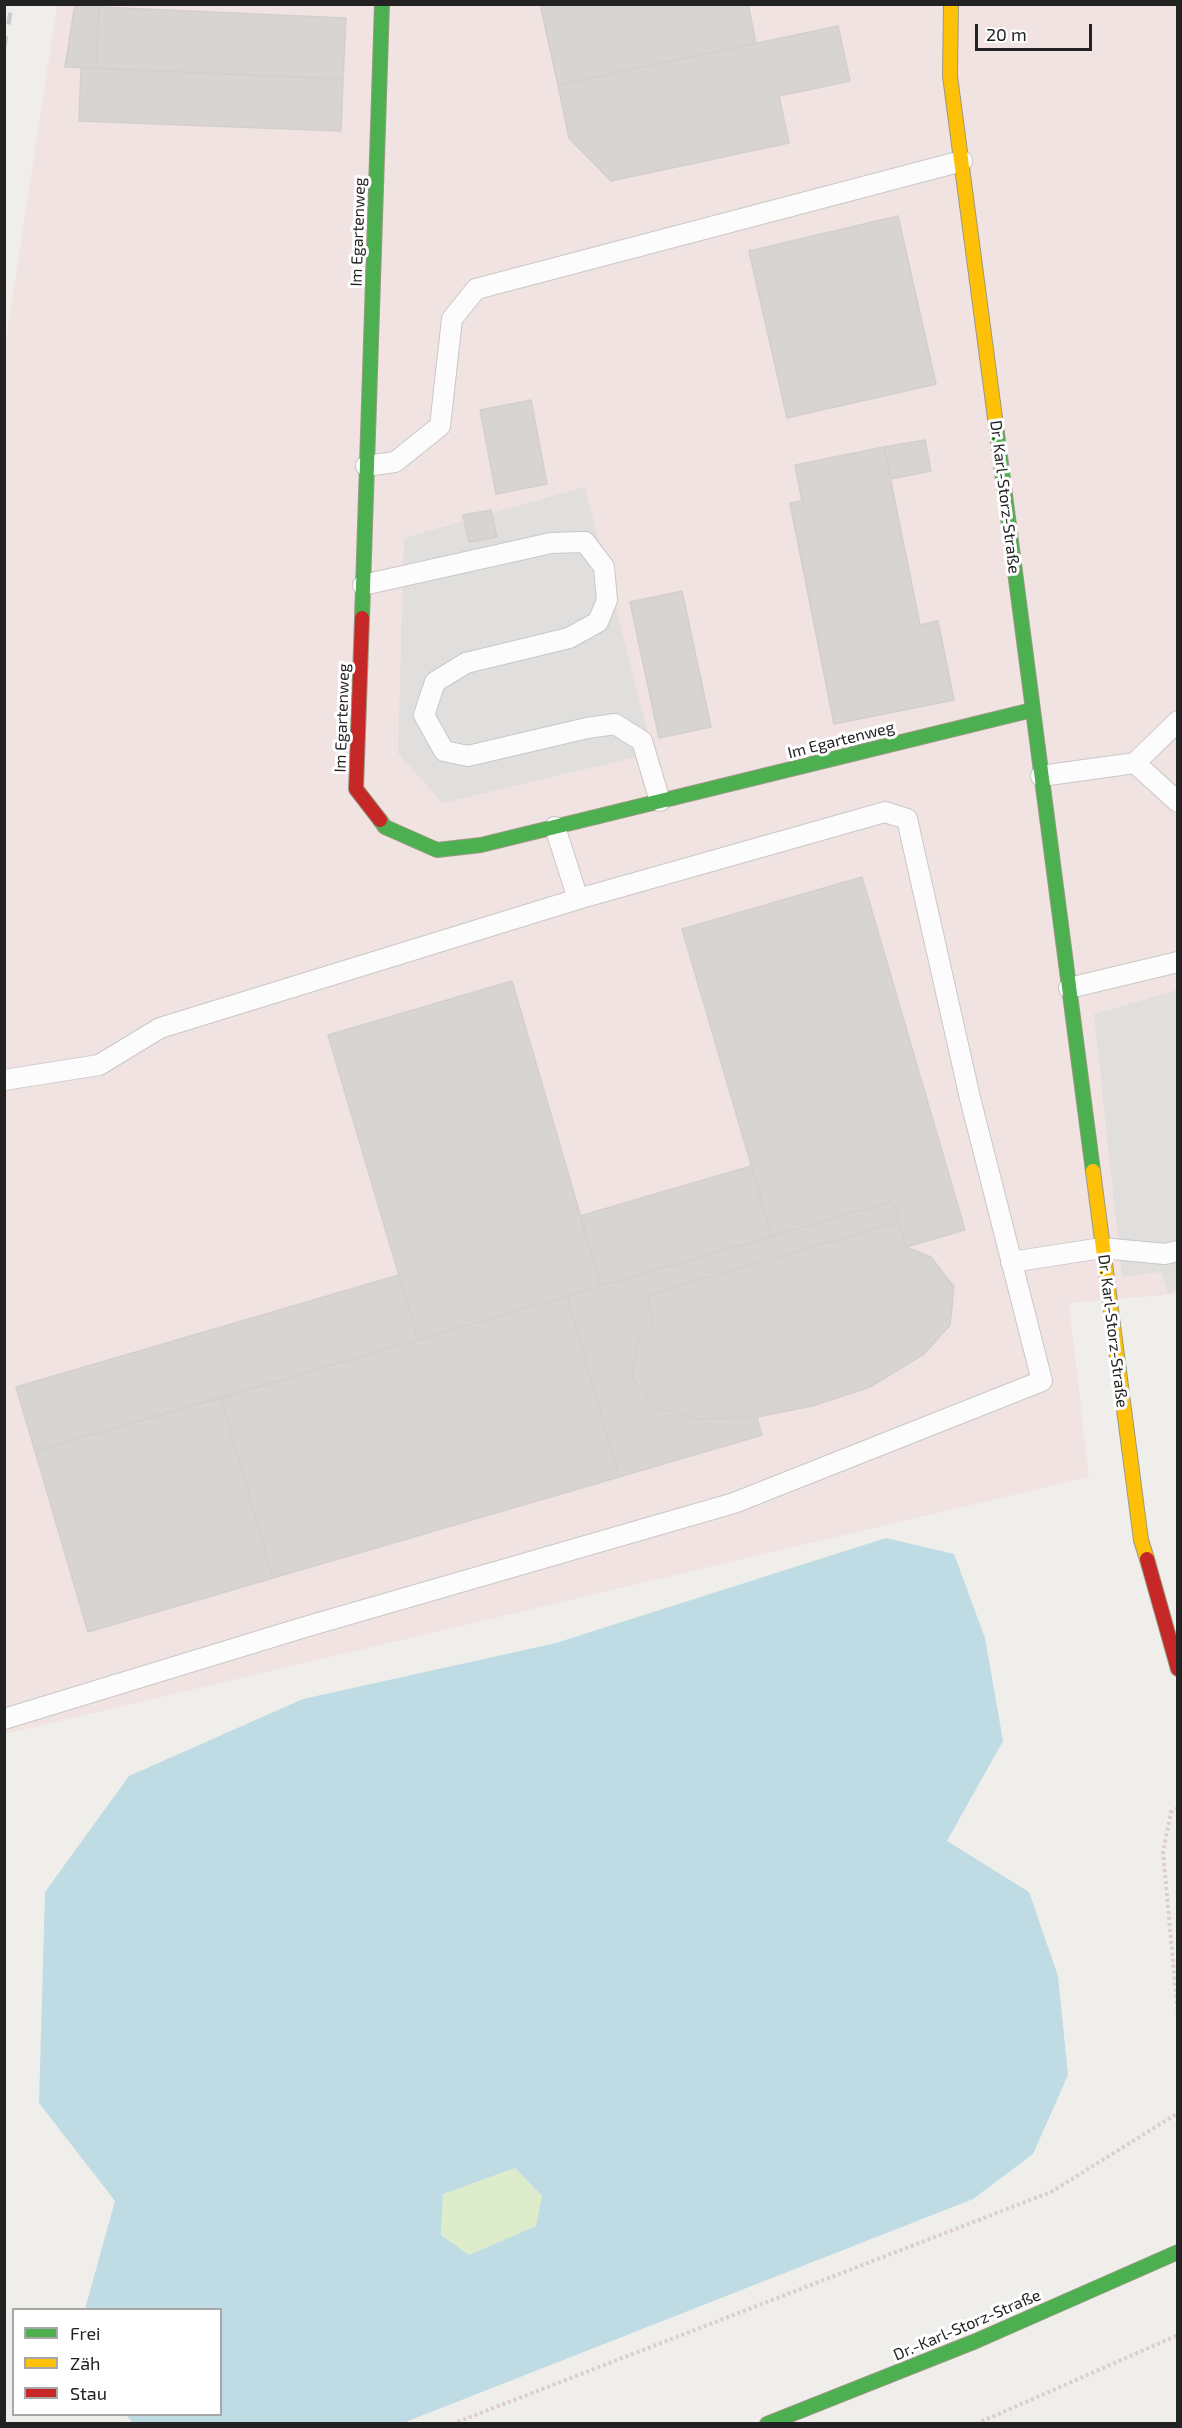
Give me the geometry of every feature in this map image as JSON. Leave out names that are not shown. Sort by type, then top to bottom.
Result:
[{"type":"street","name":"Im Egartenweg","points":[[382,4],[356,789],[385,827],[437,850],[481,844],[1032,710]]},
{"type":"street","name":"Dr. Karl-Storz-Straße","points":[[951,4],[950,76],[1141,1540],[1178,1669]]},
{"type":"street","name":"Dr.-Karl-Storz-Straße","points":[[767,2424],[976,2341],[1178,2252]]},
{"type":"lane","points":[[366,466],[395,462],[440,426],[452,319],[476,289],[962,161]]},
{"type":"lane","points":[[363,585],[551,543],[585,542],[604,567],[607,600],[598,622],[569,638],[466,663],[435,682],[424,715],[444,751],[468,756],[553,735],[615,724],[642,741],[660,801]]},
{"type":"lane","points":[[1041,776],[1135,763],[1178,721]]},
{"type":"lane","points":[[1135,763],[1178,802]]},
{"type":"lane","points":[[4,1080],[99,1065],[160,1028],[578,899],[885,812],[907,819],[970,1098],[1042,1381],[734,1503],[4,1719]]},
{"type":"lane","points":[[555,827],[578,899]]},
{"type":"lane","points":[[1069,988],[1178,962]]},
{"type":"lane","points":[[1011,1262],[1102,1248],[1165,1254],[1178,1251]]},
{"type":"path","points":[[1178,1808],[1171,1812],[1163,1852],[1178,2016]]},
{"type":"path","points":[[452,2424],[1051,2192],[1178,2113]]},
{"type":"path","points":[[976,2424],[1178,2335]]},
{"type":"shaded area","points":[[57,5],[1177,5],[1177,1294],[1069,1303],[1089,1477],[5,1734],[4,353]]},
{"type":"shaded area","points":[[585,487],[653,753],[443,803],[398,753],[404,538]]},
{"type":"shaded area","points":[[1177,990],[1177,1290],[1168,1293],[1161,1272],[1122,1277],[1094,1014]]},
{"type":"green space","points":[[515,2168],[542,2196],[537,2226],[469,2255],[441,2235],[443,2194]]},
{"type":"water","points":[[886,1538],[954,1554],[985,1638],[1003,1741],[947,1841],[1029,1892],[1058,1976],[1068,2075],[1033,2154],[973,2199],[403,2423],[133,2423],[127,2416],[222,2416],[222,2308],[85,2308],[115,2201],[39,2103],[45,1892],[129,1776],[303,1699],[556,1643]],"holes":[[[515,2168],[542,2196],[536,2226],[469,2255],[441,2235],[443,2194]]]},
{"type":"building","points":[[75,4],[99,4],[96,68],[65,67]]},
{"type":"building","points":[[540,4],[748,4],[756,43],[558,85]]},
{"type":"building","points":[[99,7],[346,18],[343,79],[96,68]]},
{"type":"building","points":[[838,26],[850,81],[779,96],[789,143],[611,181],[569,138],[558,85]]},
{"type":"building","points":[[81,68],[343,79],[341,131],[79,121]]},
{"type":"building","points":[[898,216],[936,384],[787,418],[749,251]]},
{"type":"building","points":[[531,400],[547,484],[496,494],[480,410]]},
{"type":"building","points":[[925,440],[931,471],[891,479],[884,447]]},
{"type":"building","points":[[884,447],[920,625],[938,621],[954,700],[834,724],[790,503],[802,501],[795,465]]},
{"type":"building","points":[[491,510],[497,537],[469,542],[463,515]]},
{"type":"building","points":[[682,591],[711,727],[659,738],[630,602]]},
{"type":"building","points":[[862,877],[965,1230],[906,1247],[893,1201],[772,1236],[682,929]]},
{"type":"building","points":[[512,981],[601,1286],[418,1340],[328,1035]]},
{"type":"building","points":[[751,1166],[772,1236],[601,1286],[580,1216]]},
{"type":"building","points":[[893,1201],[899,1222],[647,1295],[654,1323],[638,1342],[632,1378],[658,1408],[696,1419],[757,1417],[762,1435],[619,1477],[567,1296]]},
{"type":"building","points":[[899,1222],[906,1247],[931,1257],[954,1287],[950,1325],[924,1354],[870,1387],[812,1406],[757,1417],[696,1419],[658,1408],[632,1378],[638,1342],[654,1323],[647,1295]]},
{"type":"building","points":[[399,1275],[418,1340],[35,1451],[16,1387]]},
{"type":"building","points":[[567,1296],[619,1477],[273,1578],[221,1398]]},
{"type":"building","points":[[221,1398],[273,1578],[88,1632],[35,1451]]},
{"type":"railway","points":[[4,48],[12,4]]},
{"type":"traffic: fast","points":[[362,618],[382,4]]},
{"type":"traffic: fast","points":[[995,418],[1093,1171]]},
{"type":"traffic: fast","points":[[380,820],[385,827],[437,850],[481,845],[1032,710]]},
{"type":"traffic: fast","points":[[767,2424],[976,2341],[1178,2252]]},
{"type":"traffic: slow","points":[[951,4],[950,76],[995,418]]},
{"type":"traffic: slow","points":[[1093,1171],[1141,1540],[1147,1559]]},
{"type":"traffic: jam","points":[[362,618],[356,789],[380,820]]},
{"type":"traffic: jam","points":[[1147,1559],[1178,1669]]}]
